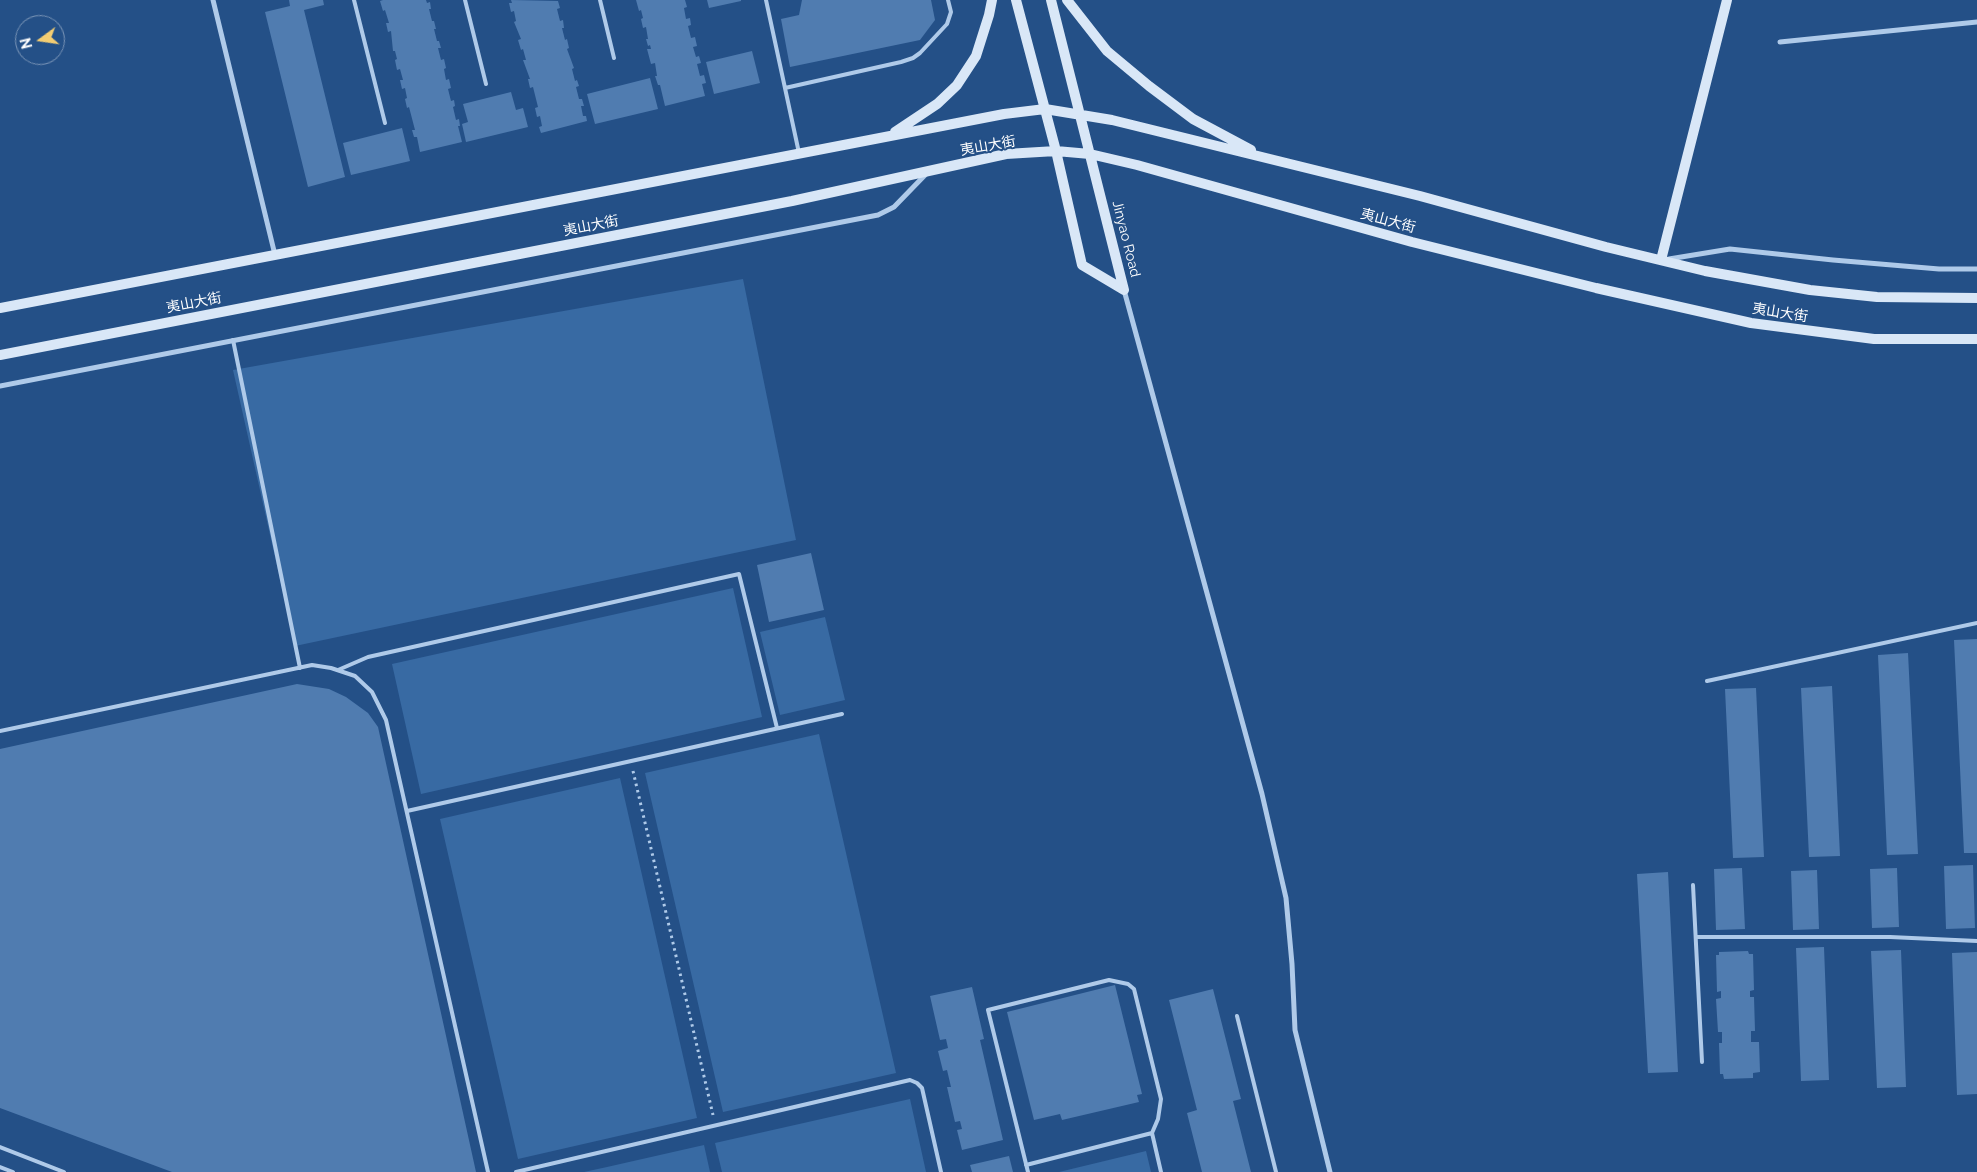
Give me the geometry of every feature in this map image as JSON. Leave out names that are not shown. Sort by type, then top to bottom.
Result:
[{"type":"main road","points":[[889,136],[937,104],[957,85],[976,56],[992,0]]},
{"type":"main road","name":"Jinyao Road","points":[[1016,0],[1056,151],[1082,265],[1124,290]]},
{"type":"main road","name":"Jinyao Road","points":[[1051,0],[1124,290]]},
{"type":"main road","points":[[1067,0],[1108,51],[1149,86],[1193,120],[1266,158]]},
{"type":"main road","points":[[1661,260],[1727,0]]},
{"type":"main road","name":"夷山大街","points":[[0,308],[798,153],[1004,114],[1045,109],[1081,114],[1266,158],[1420,196],[1606,247],[1758,282],[1876,297],[1977,298]]},
{"type":"main road","name":"夷山大街","points":[[0,355],[782,203],[1006,154],[1056,151],[1090,154],[1137,165],[1412,242],[1715,316],[1796,330],[1874,339],[1977,339]]},
{"type":"street","points":[[213,0],[275,255]]},
{"type":"street","points":[[1780,42],[1977,22]]},
{"type":"street","points":[[0,386],[878,215],[894,207],[930,171]]},
{"type":"street","points":[[1661,260],[1730,249],[1920,268],[1977,269]]},
{"type":"street","points":[[1124,290],[1262,794],[1286,898],[1295,1030],[1330,1172]]},
{"type":"lane","points":[[354,0],[385,123]]},
{"type":"lane","points":[[465,0],[486,84]]},
{"type":"lane","points":[[600,0],[614,58]]},
{"type":"lane","points":[[766,0],[798,153]]},
{"type":"lane","points":[[785,88],[913,58],[947,24],[951,12],[948,0]]},
{"type":"lane","points":[[232,340],[300,668]]},
{"type":"lane","points":[[338,670],[368,656],[739,574],[777,728]]},
{"type":"lane","points":[[1707,681],[1977,623]]},
{"type":"lane","points":[[0,731],[312,665],[338,670],[355,676],[372,692],[386,720],[488,1172]]},
{"type":"lane","points":[[407,811],[842,714]]},
{"type":"lane","points":[[1693,885],[1702,1062]]},
{"type":"lane","points":[[1696,937],[1890,938],[1977,941]]},
{"type":"lane","points":[[1028,1172],[988,1010],[1109,980],[1128,984],[1134,989],[1161,1099],[1158,1119],[1152,1133],[1161,1172]]},
{"type":"lane","points":[[1237,1016],[1276,1172]]},
{"type":"lane","points":[[516,1172],[910,1080],[922,1088],[941,1172]]},
{"type":"lane","points":[[1026,1164],[1152,1133]]},
{"type":"lane","points":[[0,1147],[64,1172]]},
{"type":"lane","points":[[0,1167],[13,1172]]},
{"type":"path","points":[[631,761],[716,1126]]},
{"type":"shaded area","points":[[743,279],[796,540],[295,646],[233,370]]},
{"type":"shaded area","points":[[733,588],[762,717],[421,794],[392,664]]},
{"type":"shaded area","points":[[825,617],[845,700],[780,715],[760,632]]},
{"type":"shaded area","points":[[819,734],[896,1073],[723,1112],[645,773]]},
{"type":"shaded area","points":[[620,778],[697,1118],[518,1159],[440,819]]},
{"type":"shaded area","points":[[910,1099],[926,1172],[722,1172],[715,1143]]},
{"type":"shaded area","points":[[704,1145],[710,1172],[584,1172],[607,1167]]},
{"type":"shaded area","points":[[1146,1151],[1151,1172],[1059,1172]]},
{"type":"building","points":[[289,0],[323,0],[324,5],[304,10],[345,177],[308,187],[265,12],[290,6]]},
{"type":"building","points":[[426,0],[427,3],[430,2],[431,9],[429,9],[436,29],[434,29],[437,41],[439,41],[441,48],[438,48],[441,60],[444,59],[446,80],[449,79],[451,88],[448,89],[451,101],[454,100],[455,106],[453,107],[456,120],[459,119],[460,126],[458,126],[462,142],[420,152],[417,137],[414,137],[412,130],[415,130],[409,107],[407,108],[405,88],[402,89],[400,80],[403,80],[400,69],[397,70],[395,60],[397,59],[395,51],[393,51],[391,31],[388,32],[386,23],[389,23],[380,1]]},
{"type":"building","points":[[511,0],[558,1],[560,8],[557,9],[560,21],[563,20],[564,28],[562,28],[569,48],[567,49],[574,68],[572,69],[575,81],[577,80],[579,86],[576,87],[579,99],[582,99],[584,106],[581,106],[583,116],[586,116],[587,121],[541,133],[539,127],[542,126],[540,116],[537,117],[535,108],[538,107],[533,87],[530,88],[528,79],[530,79],[523,60],[526,60],[518,40],[521,39],[514,22],[516,21],[514,11],[511,12],[509,3],[512,3]]},
{"type":"building","points":[[636,0],[685,0],[687,7],[684,8],[686,19],[690,18],[691,25],[688,26],[691,38],[695,37],[697,46],[693,47],[696,57],[699,56],[701,63],[697,64],[700,76],[704,75],[706,83],[702,84],[705,96],[665,106],[660,85],[658,85],[655,76],[657,76],[655,63],[651,64],[647,49],[651,49],[646,39],[648,39],[646,27],[643,28],[641,10],[639,11]]},
{"type":"building","points":[[707,0],[741,0],[741,1],[709,8]]},
{"type":"building","points":[[802,0],[931,0],[935,20],[920,40],[790,67],[781,19],[799,15]]},
{"type":"building","points":[[752,51],[760,83],[714,94],[706,62]]},
{"type":"building","points":[[650,78],[658,109],[595,124],[587,94]]},
{"type":"building","points":[[511,92],[516,110],[523,108],[528,127],[466,142],[462,124],[468,122],[463,104]]},
{"type":"building","points":[[402,128],[410,161],[351,175],[343,143]]},
{"type":"building","points":[[811,553],[824,610],[769,622],[757,565]]},
{"type":"building","points":[[1977,639],[1977,853],[1964,853],[1954,640]]},
{"type":"building","points":[[1908,653],[1918,854],[1887,855],[1878,655]]},
{"type":"building","points":[[297,684],[329,689],[346,697],[368,713],[378,727],[476,1172],[172,1172],[0,1108],[0,749]]},
{"type":"building","points":[[1832,686],[1840,856],[1809,857],[1801,688]]},
{"type":"building","points":[[1756,688],[1764,857],[1733,858],[1725,689]]},
{"type":"building","points":[[1973,865],[1975,928],[1946,929],[1944,866]]},
{"type":"building","points":[[1742,868],[1745,929],[1716,930],[1714,869]]},
{"type":"building","points":[[1897,868],[1899,927],[1872,928],[1870,869]]},
{"type":"building","points":[[1817,870],[1819,929],[1793,930],[1791,871]]},
{"type":"building","points":[[1668,872],[1678,1072],[1648,1073],[1637,874]]},
{"type":"building","points":[[1824,947],[1829,1080],[1801,1081],[1796,948]]},
{"type":"building","points":[[1901,950],[1906,1087],[1877,1088],[1871,951]]},
{"type":"building","points":[[1748,951],[1749,954],[1753,954],[1754,990],[1750,991],[1750,997],[1754,997],[1755,1031],[1751,1031],[1751,1042],[1759,1042],[1760,1072],[1753,1073],[1753,1078],[1724,1079],[1723,1074],[1720,1074],[1719,1043],[1722,1043],[1722,1032],[1718,1032],[1716,999],[1721,998],[1721,991],[1717,992],[1716,955],[1719,955],[1719,952]]},
{"type":"building","points":[[1977,952],[1977,1094],[1957,1095],[1952,953]]},
{"type":"building","points":[[1115,985],[1142,1094],[1137,1095],[1139,1102],[1062,1120],[1060,1114],[1034,1120],[1007,1012]]},
{"type":"building","points":[[972,987],[984,1039],[980,1040],[1003,1140],[962,1150],[957,1130],[962,1129],[960,1121],[955,1122],[947,1087],[951,1087],[947,1070],[943,1071],[938,1051],[948,1048],[946,1039],[940,1040],[930,996]]},
{"type":"building","points":[[1213,989],[1241,1099],[1233,1101],[1251,1172],[1202,1172],[1187,1113],[1197,1110],[1169,1000]]},
{"type":"building","points":[[1009,1156],[1013,1172],[972,1172],[970,1165]]}]
